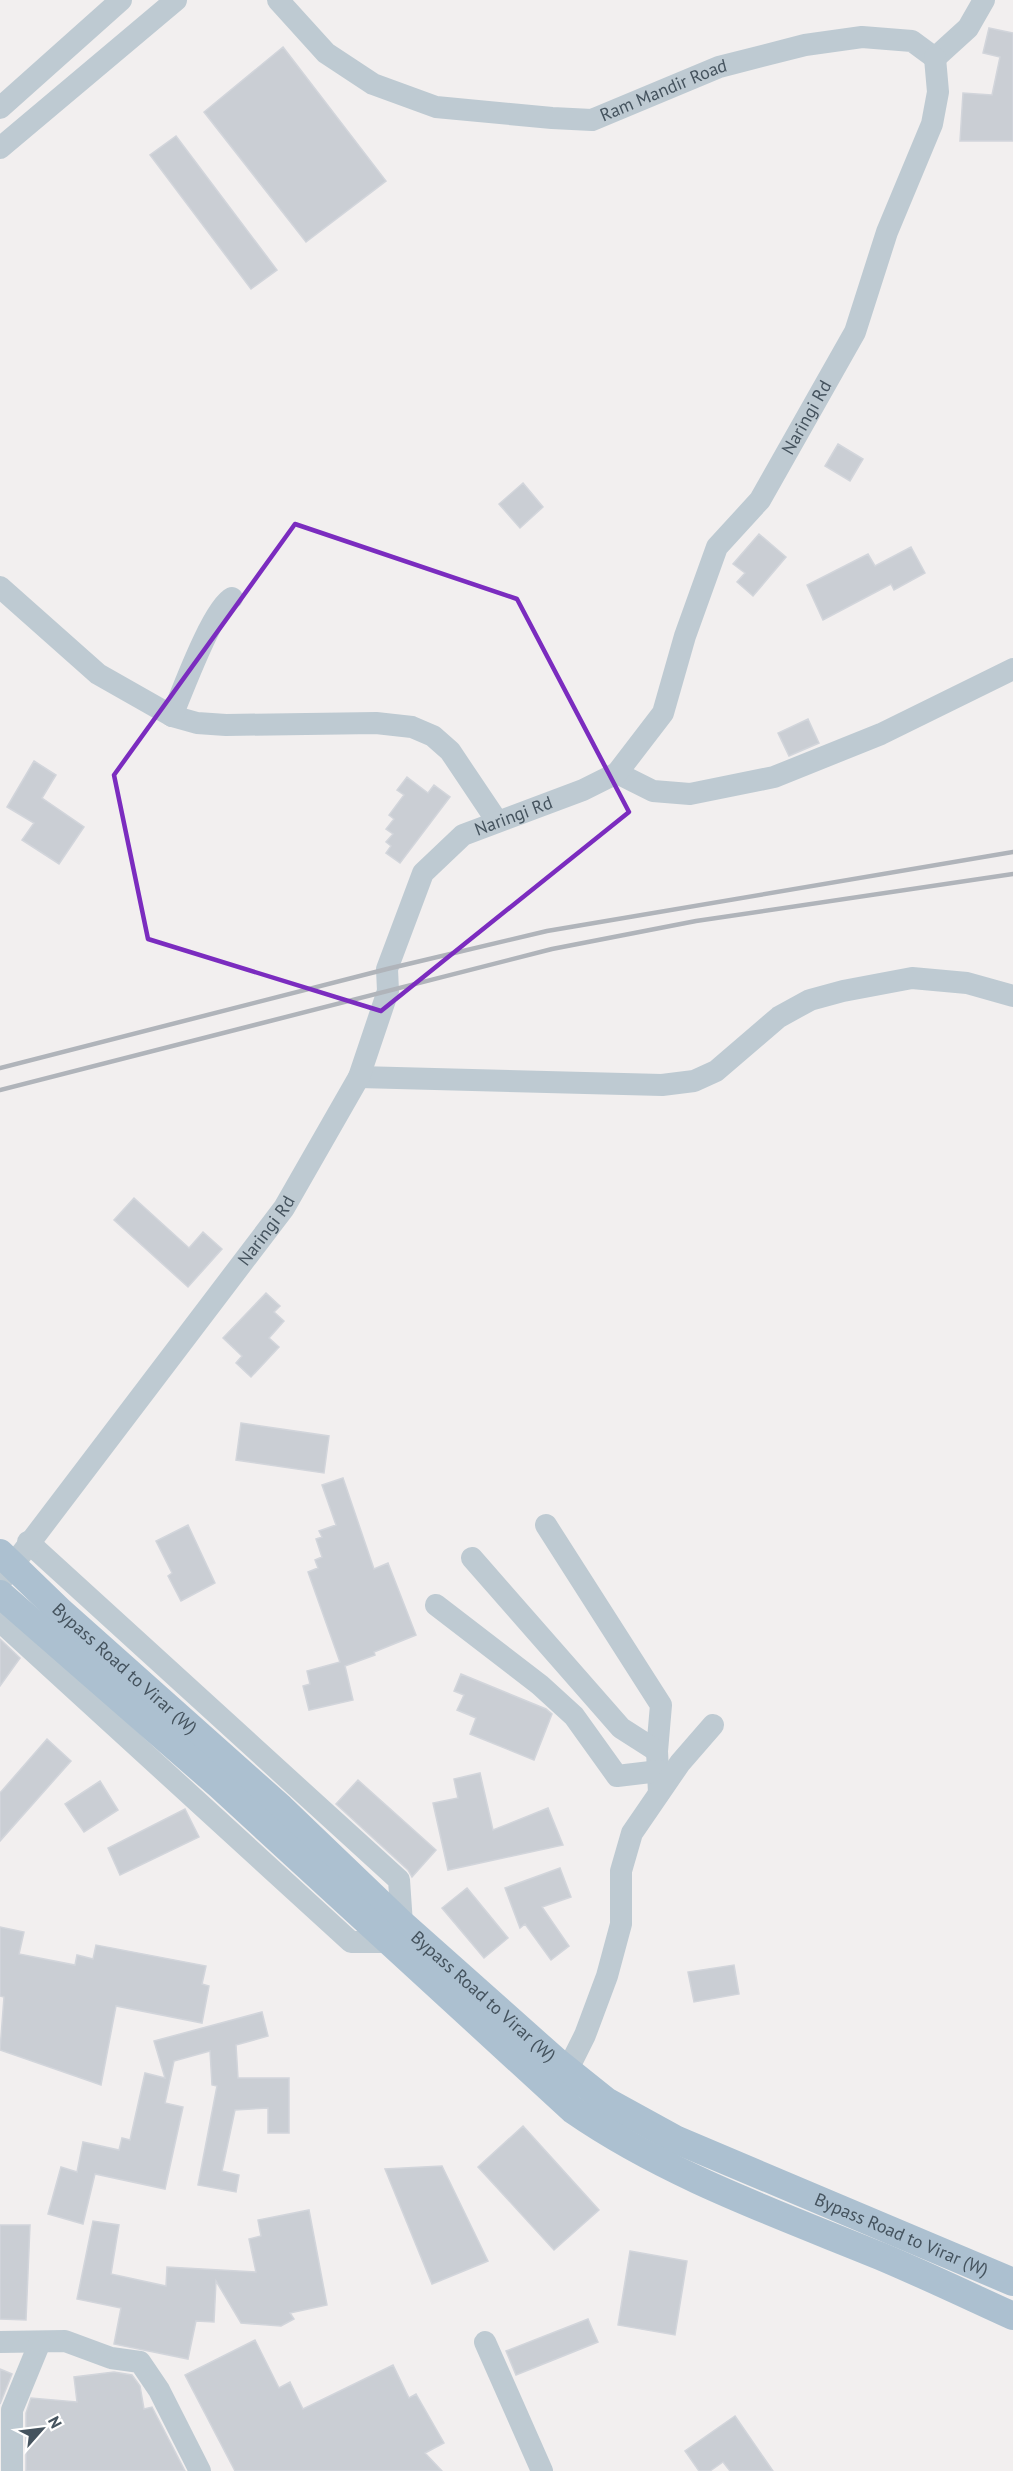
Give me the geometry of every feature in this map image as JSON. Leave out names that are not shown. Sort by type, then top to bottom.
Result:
[{"type":"main road","name":"Bypass Road to Virar (W)","points":[[0,1553],[34,1587],[281,1808],[342,1884]]},
{"type":"main road","points":[[0,1594],[219,1785],[342,1884],[573,2110],[611,2136],[654,2160],[759,2208],[882,2257],[1013,2316]]},
{"type":"main road","name":"Bypass Road to Virar (W)","points":[[394,1933],[606,2101],[677,2140],[1013,2282]]},
{"type":"street","points":[[0,108],[122,0]]},
{"type":"street","points":[[0,148],[176,0]]},
{"type":"street","name":"Ram Mandir Road","points":[[278,0],[327,53],[373,84],[436,107],[552,118],[592,120],[719,67],[805,45],[862,37],[912,41],[935,58]]},
{"type":"street","points":[[935,58],[968,28],[984,0]]},
{"type":"street","name":"Naringi Rd","points":[[0,1582],[28,1542],[284,1208],[359,1077],[388,991],[387,969],[423,873],[464,835],[583,790],[617,773],[663,713],[685,636],[717,547],[760,500],[855,332],[887,232],[933,124],[938,92],[935,58]]},
{"type":"street","points":[[0,587],[98,674],[172,716],[197,723],[226,725],[376,723],[412,727],[433,736],[450,751],[497,821]]},
{"type":"street","points":[[172,716],[215,618],[226,600],[232,598]]},
{"type":"street","points":[[617,773],[653,791],[690,794],[774,777],[880,734],[1013,669]]},
{"type":"street","points":[[359,1077],[662,1085],[694,1081],[716,1071],[779,1017],[810,1000],[843,991],[912,978],[967,983],[1013,996]]},
{"type":"street","points":[[546,1525],[661,1705],[658,1771],[632,1833],[621,1871],[621,1924],[607,1976],[585,2035],[567,2071]]},
{"type":"street","points":[[0,1622],[351,1942],[394,1933],[399,1880],[28,1542]]},
{"type":"street","points":[[472,1558],[658,1771]]},
{"type":"street","points":[[436,1605],[540,1685],[574,1716],[617,1776],[658,1771],[680,1763],[713,1725]]},
{"type":"street","points":[[0,2342],[65,2341],[111,2358],[140,2362],[159,2390],[200,2471]]},
{"type":"street","points":[[12,2471],[12,2410],[40,2342]]},
{"type":"street","points":[[485,2342],[542,2471]]},
{"type":"highlighted area","points":[[295,524],[517,599],[629,812],[381,1011],[148,939],[114,775]]},
{"type":"building","points":[[989,28],[1013,33],[1013,141],[960,141],[963,93],[992,95],[1000,57],[983,53]]},
{"type":"building","points":[[283,47],[386,181],[306,242],[204,112]]},
{"type":"building","points":[[176,136],[277,270],[251,289],[150,155]]},
{"type":"building","points":[[838,444],[863,459],[850,481],[825,466]]},
{"type":"building","points":[[523,483],[543,507],[520,528],[499,504]]},
{"type":"building","points":[[759,534],[786,557],[753,596],[737,582],[745,573],[733,564]]},
{"type":"building","points":[[911,547],[925,573],[894,590],[891,584],[823,620],[807,585],[868,554],[875,566]]},
{"type":"building","points":[[808,719],[819,743],[789,756],[778,733]]},
{"type":"building","points":[[34,761],[56,775],[42,798],[84,827],[59,864],[22,840],[34,823],[7,807]]},
{"type":"building","points":[[407,777],[428,793],[434,785],[450,797],[400,863],[386,853],[391,846],[386,842],[393,834],[386,829],[394,819],[389,815],[404,795],[397,790]]},
{"type":"building","points":[[134,1198],[189,1248],[203,1232],[222,1249],[188,1287],[114,1220]]},
{"type":"building","points":[[266,1293],[280,1306],[274,1312],[284,1321],[269,1338],[279,1347],[251,1377],[236,1363],[242,1356],[223,1338]]},
{"type":"building","points":[[241,1423],[329,1436],[324,1473],[236,1460]]},
{"type":"building","points":[[343,1478],[374,1569],[388,1563],[416,1635],[374,1652],[375,1655],[345,1666],[353,1700],[309,1710],[303,1686],[310,1684],[307,1671],[340,1662],[308,1572],[318,1568],[315,1560],[322,1557],[316,1539],[322,1537],[319,1531],[336,1525],[322,1485]]},
{"type":"building","points":[[188,1525],[215,1583],[181,1601],[168,1576],[172,1573],[156,1541]]},
{"type":"building","points":[[0,1639],[20,1658],[0,1686]]},
{"type":"building","points":[[461,1674],[546,1709],[552,1714],[534,1760],[470,1734],[476,1718],[457,1710],[464,1695],[454,1691]]},
{"type":"building","points":[[47,1739],[71,1761],[0,1841],[0,1793]]},
{"type":"building","points":[[480,1773],[493,1830],[548,1808],[563,1845],[448,1870],[433,1803],[458,1798],[454,1779]]},
{"type":"building","points":[[358,1780],[436,1850],[412,1877],[408,1870],[336,1804]]},
{"type":"building","points":[[100,1781],[118,1810],[84,1832],[65,1804]]},
{"type":"building","points":[[185,1809],[199,1837],[120,1875],[108,1848]]},
{"type":"building","points":[[560,1868],[571,1897],[542,1907],[569,1946],[551,1960],[525,1924],[520,1928],[505,1888]]},
{"type":"building","points":[[467,1888],[508,1938],[484,1958],[442,1908]]},
{"type":"building","points":[[0,1927],[24,1932],[19,1954],[75,1965],[77,1955],[93,1959],[96,1945],[206,1966],[202,1984],[209,1986],[202,2023],[116,2006],[101,2085],[0,2050],[4,1997],[0,1996]]},
{"type":"building","points":[[734,1965],[739,1994],[694,2002],[688,1972]]},
{"type":"building","points":[[262,2012],[268,2036],[236,2045],[238,2078],[289,2078],[289,2133],[268,2133],[268,2108],[235,2110],[222,2171],[239,2175],[236,2192],[198,2185],[217,2086],[212,2085],[210,2051],[174,2061],[165,2103],[183,2107],[165,2189],[95,2174],[83,2224],[48,2214],[61,2167],[77,2172],[83,2142],[119,2150],[122,2138],[130,2140],[145,2073],[165,2078],[154,2041]]},
{"type":"building","points":[[523,2126],[599,2210],[554,2250],[478,2167]]},
{"type":"building","points":[[442,2166],[488,2261],[432,2284],[385,2169]]},
{"type":"building","points":[[309,2210],[327,2305],[290,2313],[294,2319],[281,2326],[241,2323],[216,2281],[214,2322],[196,2321],[188,2359],[114,2344],[121,2308],[77,2299],[93,2221],[119,2225],[111,2274],[166,2286],[167,2267],[256,2272],[249,2239],[261,2236],[258,2220]]},
{"type":"building","points":[[0,2225],[30,2225],[26,2320],[0,2319]]},
{"type":"building","points":[[630,2251],[687,2261],[675,2335],[618,2325]]},
{"type":"building","points":[[588,2319],[598,2342],[516,2375],[506,2351]]},
{"type":"building","points":[[255,2340],[279,2388],[290,2382],[303,2409],[393,2365],[409,2398],[416,2394],[444,2443],[425,2453],[442,2471],[235,2471],[185,2375]]},
{"type":"building","points":[[0,2369],[12,2374],[0,2404]]},
{"type":"building","points":[[114,2372],[132,2375],[140,2386],[144,2409],[152,2407],[185,2471],[26,2471],[26,2413],[31,2398],[77,2402],[74,2377]]},
{"type":"building","points":[[735,2416],[773,2471],[730,2471],[723,2462],[710,2471],[699,2471],[685,2451]]},
{"type":"railway","points":[[0,1068],[387,969],[547,931],[1013,852]]},
{"type":"railway","points":[[0,1090],[552,949],[696,921],[1013,874]]}]
